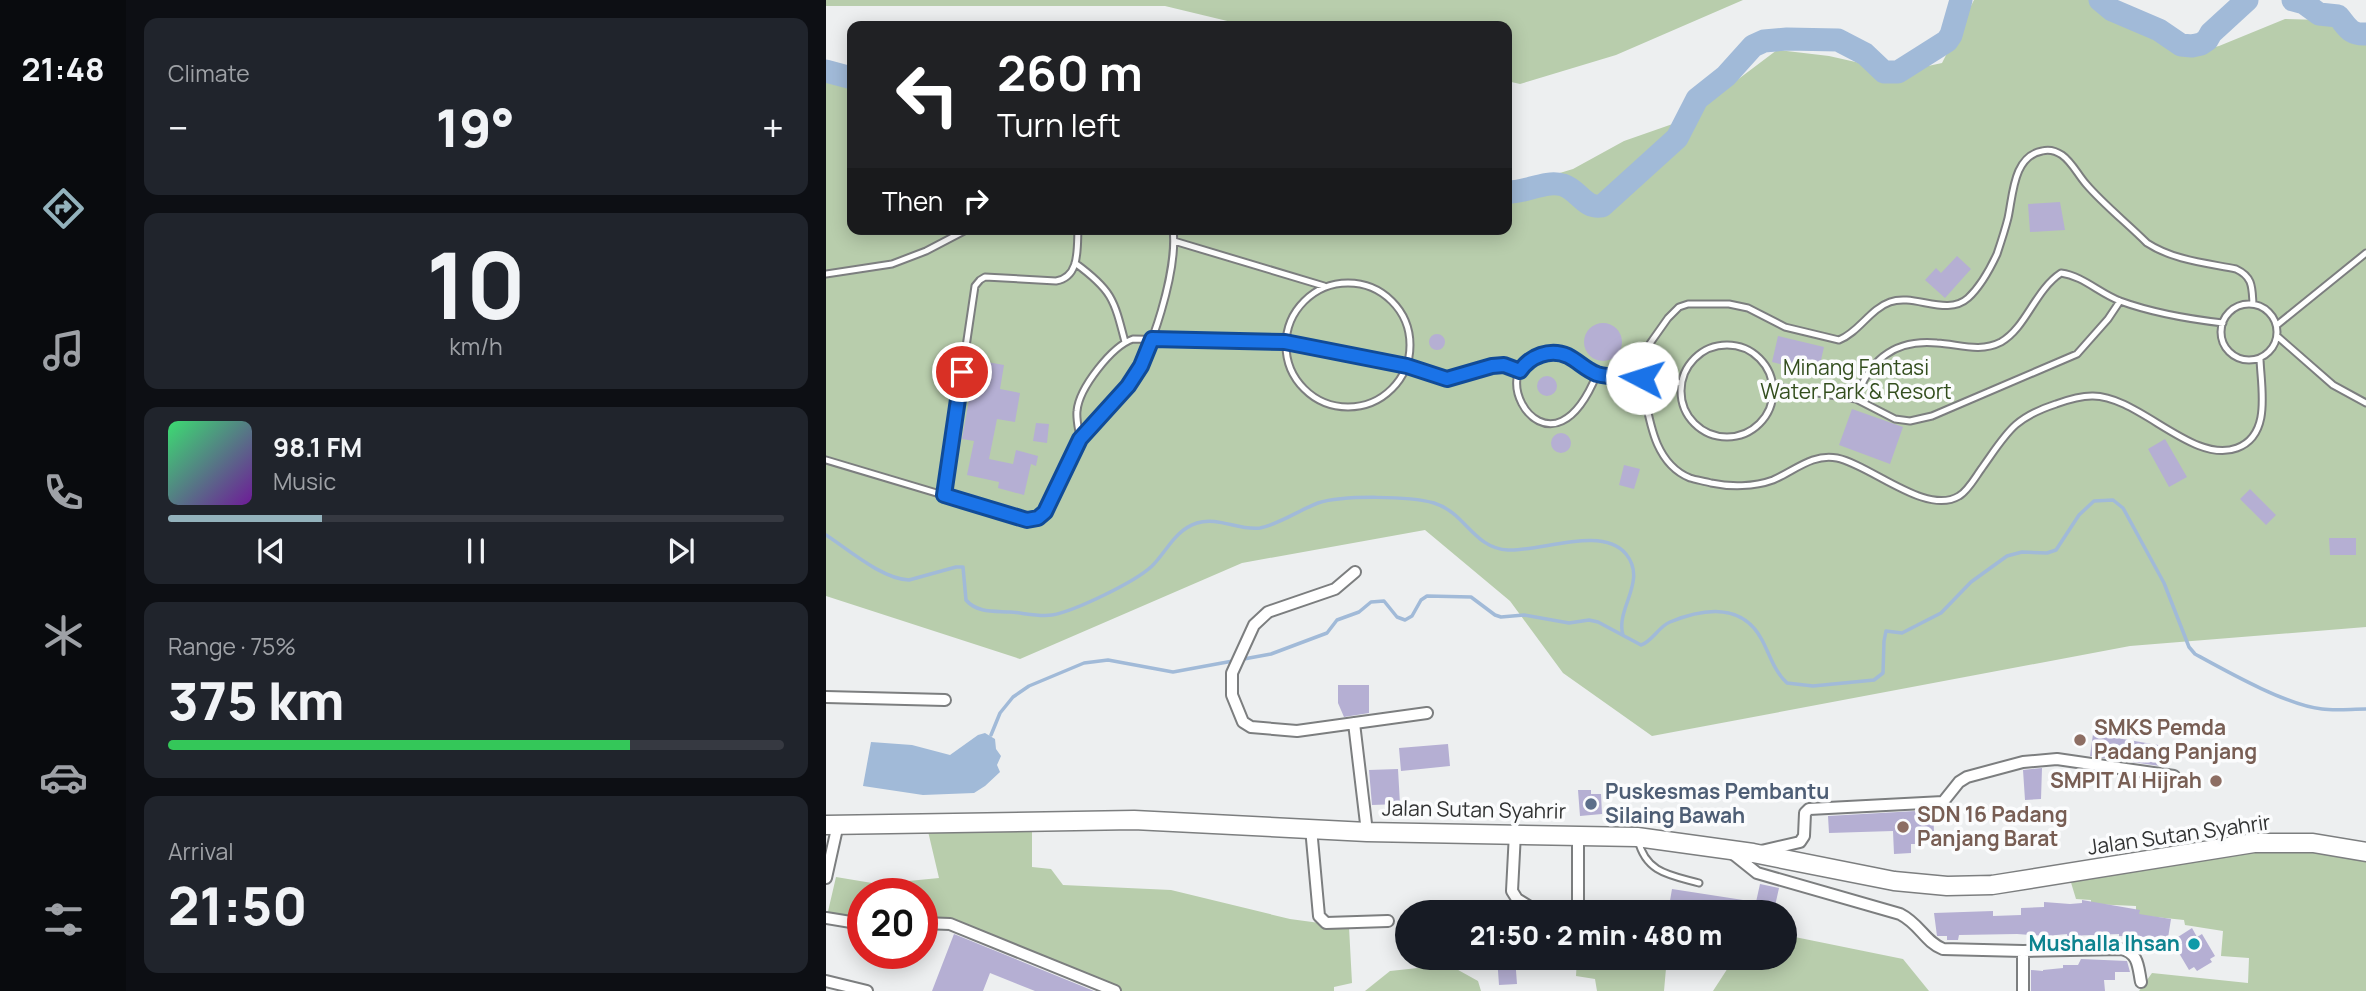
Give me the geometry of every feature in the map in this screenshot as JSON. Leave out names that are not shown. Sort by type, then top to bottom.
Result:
[{"type":"highway","name":"Jalan Sutan Syahrir","points":[[832,824],[1134,820],[1367,832],[1637,837],[1754,853],[1894,881],[1947,886],[1992,885],[2254,843],[2314,843],[2366,852]]},
{"type":"street","points":[[1354,572],[1335,589],[1268,611],[1254,625],[1232,673],[1231,695],[1243,722],[1251,727],[1297,731],[1427,713]]},
{"type":"street","points":[[826,697],[945,700]]},
{"type":"street","points":[[1354,723],[1367,832]]},
{"type":"street","points":[[1754,853],[1800,842],[1804,835],[1805,813],[1809,809],[1938,803],[1947,799],[1963,779],[2039,759],[2057,759],[2175,776]]},
{"type":"street","points":[[826,878],[832,824]]},
{"type":"street","points":[[1311,828],[1322,919],[1326,923],[1388,921]]},
{"type":"street","points":[[1515,833],[1512,891],[1519,900]]},
{"type":"street","points":[[1578,834],[1578,900]]},
{"type":"street","points":[[1730,850],[1757,873],[1900,914],[1915,923],[1932,943],[1943,949],[2129,950],[2137,959],[2141,982]]},
{"type":"street","points":[[826,918],[847,921]]},
{"type":"street","points":[[938,924],[950,924],[1115,991]]},
{"type":"street","points":[[2023,951],[2023,991]]},
{"type":"street","points":[[826,981],[867,991]]},
{"type":"lane","points":[[1627,376],[1668,318],[1679,307],[1688,304],[1729,304],[1748,308],[1786,327],[1839,340],[1847,337],[1890,301],[1948,305],[1966,300],[1977,288],[1997,254],[2017,174],[2024,162],[2035,152],[2045,150],[2064,156],[2086,184],[2147,243],[2158,250],[2244,273],[2252,284],[2253,304]]},
{"type":"lane","points":[[826,274],[892,264],[957,235]]},
{"type":"lane","points":[[944,495],[975,286],[985,277],[1056,281],[1066,279],[1075,263],[1077,235]]},
{"type":"lane","points":[[826,460],[1027,520],[1038,518],[1051,502],[1080,439],[1128,386],[1141,366],[1164,300],[1174,235]]},
{"type":"lane","points":[[1174,241],[1324,286]]},
{"type":"lane","points":[[2277,325],[2366,253]]},
{"type":"lane","points":[[1075,263],[1098,280],[1109,294],[1117,310],[1125,342]]},
{"type":"lane","points":[[1856,398],[1871,366],[1886,353],[1900,347],[1935,342],[1973,348],[2002,341],[2013,332],[2043,290],[2060,273],[2071,274],[2120,301],[2184,318],[2223,323]]},
{"type":"lane","points":[[1348,282],[1371,286],[1391,300],[1405,319],[1411,342],[1407,366],[1396,385],[1379,399],[1358,406],[1336,406],[1315,398],[1299,383],[1288,364],[1285,342],[1290,319],[1304,299],[1324,286],[1348,282]]},
{"type":"lane","points":[[1772,386],[1856,398],[1895,419],[1910,421],[1932,416],[2077,354],[2120,301]]},
{"type":"lane","points":[[2253,304],[2272,315],[2277,325],[2277,336],[2275,346],[2260,359],[2249,361],[2239,359],[2230,352],[2221,333],[2223,323],[2235,308],[2253,304]]},
{"type":"lane","points":[[2277,336],[2344,393],[2366,403]]},
{"type":"lane","points":[[1080,439],[1076,414],[1083,391],[1114,350],[1125,342],[1152,339],[1285,342],[1407,366],[1447,379],[1492,366],[1504,365],[1520,371]]},
{"type":"lane","points":[[1718,345],[1737,346],[1754,354],[1767,369],[1772,386],[1771,402],[1765,416],[1741,435],[1725,437],[1710,434],[1696,425],[1687,413],[1681,399],[1681,383],[1688,366],[1701,352],[1718,345]]},
{"type":"lane","points":[[1597,374],[1572,415],[1559,423],[1544,422],[1529,415],[1520,402],[1516,386],[1520,371],[1528,359],[1556,353],[1567,356],[1597,374],[1681,383]]},
{"type":"lane","points":[[1642,378],[1655,439],[1668,463],[1689,478],[1722,485],[1751,485],[1772,480],[1813,459],[1832,457],[1850,461],[1925,499],[1944,501],[1960,496],[2022,418],[2072,398],[2094,396],[2112,399],[2204,449],[2237,449],[2252,440],[2260,429],[2260,359]]},
{"type":"lane","points":[[1637,837],[1641,851],[1651,866],[1666,874],[1699,883]]},
{"type":"green space","points":[[826,0],[1743,0],[1616,55],[1520,84],[1512,82],[1512,21],[1227,21],[1165,6],[826,6]]},
{"type":"green space","name":"Minang Fantasi Water Park & Resort","points":[[1974,0],[2116,0],[2134,24],[2180,56],[2219,46],[2285,19],[2321,20],[2366,39],[2366,627],[2130,646],[1652,736],[1563,673],[1510,601],[1425,530],[1242,563],[1020,659],[826,596],[826,80],[837,76],[847,79],[847,235],[1512,235],[1512,187],[1573,169],[1624,141],[1684,120],[1777,50],[1829,56],[1900,72],[1942,63]]},
{"type":"green space","points":[[927,827],[1032,827],[1032,867],[1051,869],[1063,885],[1171,890],[1290,919],[1349,927],[1352,983],[1334,987],[1334,991],[1108,991],[959,931],[938,927],[939,878]]},
{"type":"green space","points":[[2254,849],[2313,849],[2366,859],[2366,991],[2139,991],[2152,973],[2248,983],[2249,958],[2221,956],[2223,931],[2185,925],[2184,920],[2136,915],[2136,906],[2091,904],[2091,900],[2076,899],[2069,876]]},
{"type":"green space","points":[[836,877],[847,879],[847,925],[826,920]]},
{"type":"green space","points":[[1797,937],[1903,959],[1929,991],[1713,991],[1727,970],[1797,970]]},
{"type":"green space","points":[[1458,970],[1478,981],[1481,991],[1365,991],[1390,971]]},
{"type":"green space","points":[[1576,970],[1666,970],[1664,991],[1597,991],[1595,979],[1576,976]]},
{"type":"water","points":[[985,733],[995,739],[996,749],[1001,756],[997,765],[1000,772],[974,793],[923,795],[863,786],[871,742],[912,745],[950,755]]},
{"type":"building","points":[[2060,202],[2065,230],[2030,232],[2028,204]]},
{"type":"building","points":[[1957,256],[1971,269],[1945,298],[1925,280],[1936,268],[1941,273]]},
{"type":"building","points":[[1603,323],[1616,329],[1622,342],[1616,355],[1603,361],[1590,355],[1584,342],[1590,329]]},
{"type":"building","points":[[1437,334],[1443,336],[1443,348],[1437,350],[1431,348],[1429,342],[1431,336]]},
{"type":"building","points":[[1778,336],[1824,347],[1818,373],[1772,362]]},
{"type":"building","points":[[976,360],[1004,365],[1000,389],[1020,393],[1015,422],[997,419],[989,459],[1013,464],[1016,450],[1038,456],[1036,466],[1031,464],[1024,495],[998,488],[999,482],[967,475],[974,441],[962,439]]},
{"type":"building","points":[[1547,376],[1554,379],[1557,386],[1554,393],[1547,396],[1540,393],[1537,386],[1540,379]]},
{"type":"building","points":[[1852,409],[1903,427],[1890,464],[1839,445]]},
{"type":"building","points":[[1036,423],[1049,424],[1047,443],[1033,441]]},
{"type":"building","points":[[1557,433],[1565,433],[1571,443],[1565,453],[1557,453],[1551,447],[1551,439]]},
{"type":"building","points":[[2165,439],[2187,477],[2169,487],[2148,449]]},
{"type":"building","points":[[1624,465],[1640,469],[1634,489],[1619,485]]},
{"type":"building","points":[[2250,489],[2276,515],[2266,525],[2240,499]]},
{"type":"building","points":[[2329,538],[2356,538],[2356,555],[2330,555]]},
{"type":"building","points":[[1338,685],[1369,685],[1369,713],[1344,717],[1338,703]]},
{"type":"building","points":[[2093,734],[2170,747],[2167,767],[2090,756]]},
{"type":"building","points":[[1448,744],[1450,766],[1401,771],[1399,748]]},
{"type":"building","points":[[2042,768],[2041,799],[2025,800],[2023,770]]},
{"type":"building","points":[[1398,769],[1400,804],[1372,805],[1369,770]]},
{"type":"building","name":"Puskesmas Pembantu Silaing Bawah","points":[[1578,790],[1591,790],[1591,794],[1601,794],[1602,814],[1580,816]]},
{"type":"building","points":[[1933,810],[1934,832],[1918,833],[1919,844],[1911,844],[1911,853],[1894,854],[1893,831],[1829,833],[1828,816]]},
{"type":"building","points":[[1760,884],[1779,888],[1776,900],[1756,900]]},
{"type":"building","points":[[1672,889],[1743,900],[1670,900]]},
{"type":"building","points":[[2082,900],[2140,910],[2139,914],[2171,919],[2167,944],[2192,928],[2197,937],[2202,934],[2215,956],[2210,959],[2212,962],[2197,971],[2194,967],[2189,970],[2176,948],[2146,946],[2146,937],[2119,934],[2017,934],[1959,935],[1958,940],[1947,940],[1947,936],[1937,936],[1934,913],[1993,911],[1993,916],[2021,915],[2021,908],[2044,907],[2044,902],[2070,904],[2082,903]]},
{"type":"building","points":[[954,934],[1094,991],[1035,991],[990,973],[983,991],[932,991]]},
{"type":"building","points":[[2081,959],[2127,961],[2130,972],[2115,972],[2115,980],[2104,980],[2105,991],[2031,991],[2031,970],[2043,971],[2063,968],[2063,965],[2078,965]]},
{"type":"building","points":[[1498,970],[1516,970],[1517,984],[1499,985]]},
{"type":"waterway","points":[[1512,192],[1542,185],[1563,185],[1591,205],[1602,206],[1677,138],[1697,99],[1726,76],[1753,46],[1764,41],[1787,39],[1838,40],[1865,54],[1884,72],[1898,72],[1947,41],[1961,0]]},
{"type":"waterway","points":[[2100,0],[2112,10],[2159,30],[2181,45],[2192,46],[2207,40],[2211,33],[2247,0]]},
{"type":"waterway","points":[[2293,0],[2304,3],[2319,14],[2338,16],[2352,31],[2366,34]]},
{"type":"waterway","points":[[826,71],[847,77]]},
{"type":"waterway","points":[[826,535],[866,563],[899,578],[909,580],[963,567],[966,600],[975,607],[1047,615],[1089,602],[1144,573],[1172,541],[1189,526],[1197,523],[1213,521],[1244,528],[1260,528],[1329,500],[1376,497],[1409,499],[1434,503],[1445,508],[1478,537],[1496,548],[1521,550],[1587,541],[1602,541],[1615,546],[1626,554],[1634,574],[1623,615],[1623,635]]},
{"type":"waterway","points":[[991,735],[1000,713],[1013,697],[1029,686],[1084,663],[1108,660],[1173,672],[1271,654],[1327,633],[1337,620],[1359,612],[1371,602],[1384,601],[1397,617],[1405,620],[1412,616],[1421,600],[1427,596],[1471,597],[1501,617],[1524,615],[1569,623],[1589,620],[1598,622],[1641,645],[1662,627],[1683,617],[1709,612],[1734,614],[1754,628],[1775,668],[1787,683],[1813,686],[1874,680],[1883,673],[1886,631],[1902,633],[1941,613],[1971,582],[2007,556],[2022,552],[2047,553],[2056,550],[2079,515],[2094,501],[2113,500],[2123,508],[2164,583],[2189,647],[2195,654],[2292,702],[2327,710],[2366,709]]},
{"type":"place","name":"SMKS Pemda Padang Panjang","points":[[2080,740]]},
{"type":"place","name":"SMPIT Al Hijrah","points":[[2216,781]]},
{"type":"place","name":"Puskesmas Pembantu Silaing Bawah","points":[[1591,804]]},
{"type":"place","name":"SDN 16 Padang Panjang Barat","points":[[1903,827]]},
{"type":"place","name":"Mushalla Ihsan","points":[[2194,944]]},
{"type":"route","points":[[962,372],[944,495],[1027,520],[1038,518],[1045,512],[1080,439],[1128,386],[1141,366],[1152,339],[1285,342],[1407,366],[1447,379],[1492,366],[1504,365],[1520,371],[1528,359],[1556,353],[1567,356],[1597,374],[1642,378]]}]
